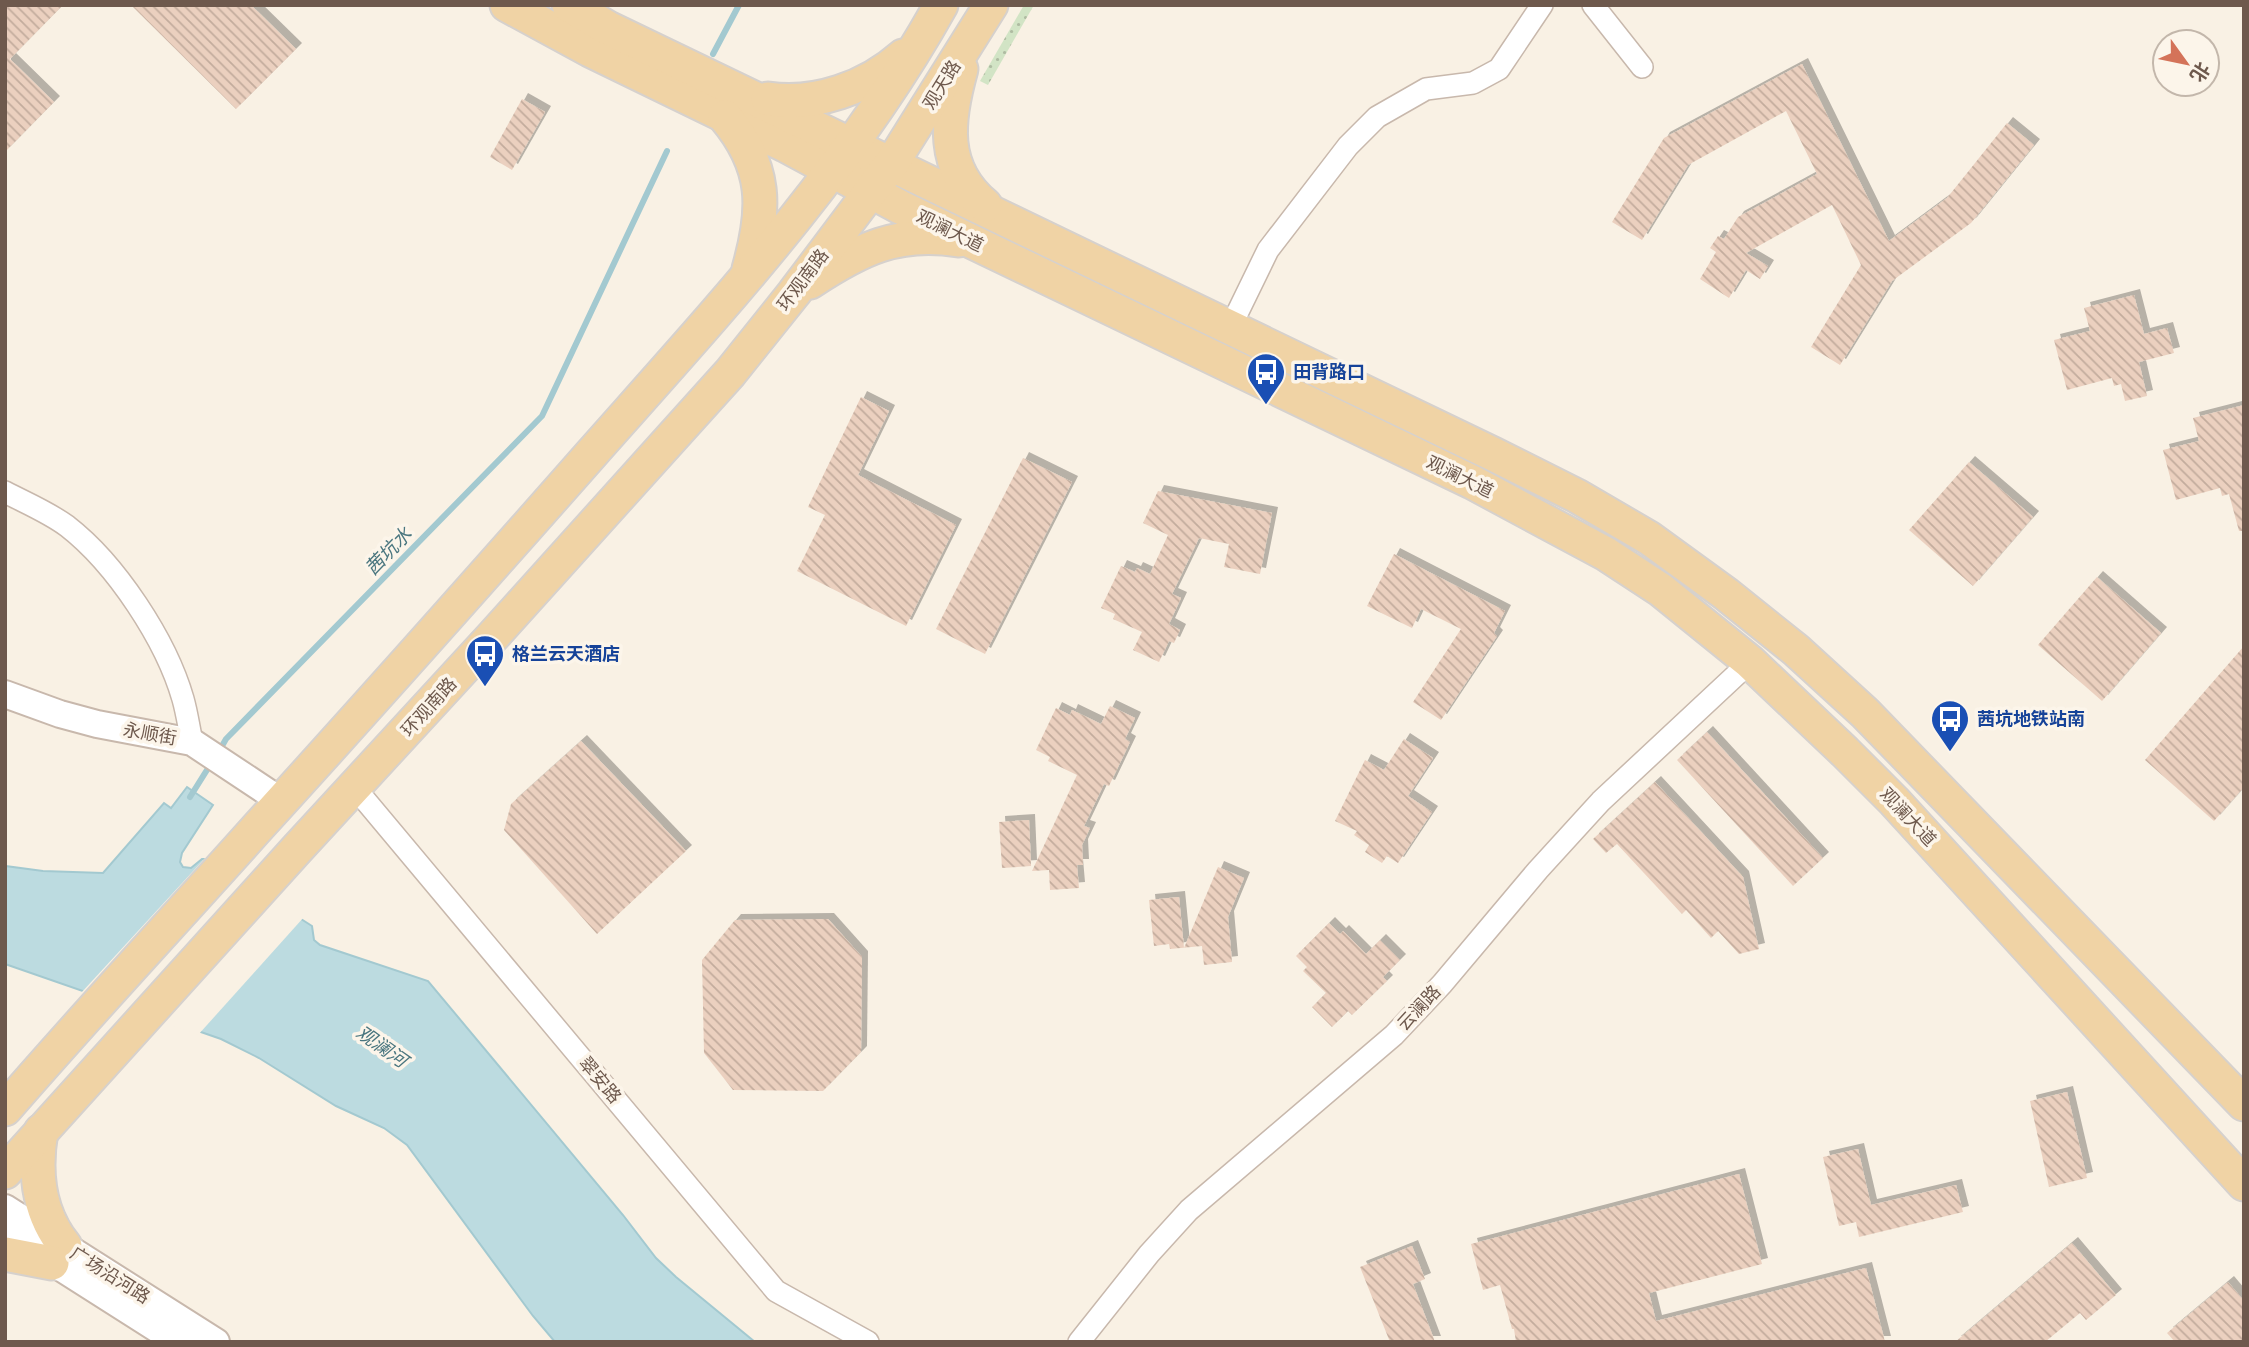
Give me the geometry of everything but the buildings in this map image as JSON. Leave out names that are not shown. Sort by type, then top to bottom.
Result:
[{"type":"main road","name":"观澜大道","points":[[507,5],[590,50],[721,113],[975,243],[1472,482],[1606,554],[1661,590],[1749,662],[1894,801],[2244,1184]]},
{"type":"main road","name":"观澜大道","points":[[569,5],[608,28],[851,143],[1577,496],[1649,538],[1726,594],[1796,650],[1865,713],[2244,1104]]},
{"type":"main road","points":[[5,1109],[64,1040],[408,662],[747,279],[851,143],[923,38],[941,5]]},
{"type":"main road","points":[[984,18],[965,56],[957,84],[952,109],[950,150],[965,183],[979,201],[998,216]]},
{"type":"main road","name":"观天路","points":[[892,163],[984,18]]},
{"type":"main road","points":[[749,96],[799,101],[833,94],[867,81],[893,65],[923,38]]},
{"type":"main road","points":[[721,113],[739,133],[750,151],[757,171],[760,212],[757,244],[747,279]]},
{"type":"main road","name":"环观南路","points":[[5,1172],[730,373],[892,163]]},
{"type":"main road","points":[[794,293],[845,259],[868,248],[906,239],[931,237],[975,243]]},
{"type":"main road","points":[[64,1040],[96,1071]]},
{"type":"main road","points":[[5,1254],[58,1254],[40,1192],[37,1159],[41,1131]]},
{"type":"street","points":[[1230,328],[1268,250],[1348,146],[1377,117],[1426,89],[1473,83],[1499,69],[1542,5]]},
{"type":"street","points":[[1593,5],[1642,67]]},
{"type":"street","points":[[5,492],[46,512],[66,526],[124,587],[150,626],[167,659],[198,745]]},
{"type":"street","name":"云澜路","points":[[1080,1342],[1149,1254],[1189,1210],[1394,1035],[1601,801],[1749,662]]},
{"type":"street","name":"永顺街","points":[[5,694],[97,724],[198,745],[226,765],[271,813]]},
{"type":"street","name":"翠安路","points":[[355,788],[776,1291],[868,1342]]},
{"type":"street","name":"广场沿河路","points":[[5,1208],[58,1254],[178,1342]]},
{"type":"street","name":"广场沿河路","points":[[5,1232],[58,1254],[216,1342]]},
{"type":"green space","points":[[1024,5],[1034,5],[988,85],[980,81]]},
{"type":"water","name":"观澜河","points":[[187,787],[213,805],[182,853],[180,862],[183,867],[191,868],[202,859],[207,859],[312,926],[314,940],[320,945],[428,981],[656,1258],[755,1342],[555,1342],[407,1145],[384,1128],[336,1106],[259,1058],[221,1039],[5,964],[5,866],[43,871],[103,873],[164,803],[171,808]]},
{"type":"pier","points":[[207,856],[304,917],[198,1035],[81,993]]},
{"type":"waterway","name":"茜坑水","points":[[713,54],[739,5]]},
{"type":"waterway","name":"茜坑水","points":[[218,753],[226,739],[542,416],[667,151]]},
{"type":"waterway","name":"茜坑水","points":[[190,797],[212,762]]},
{"type":"place","name":"田背路口","points":[[1266,406]]},
{"type":"place","name":"格兰云天酒店","points":[[485,688]]},
{"type":"place","name":"茜坑地铁站南","points":[[1950,753]]}]
